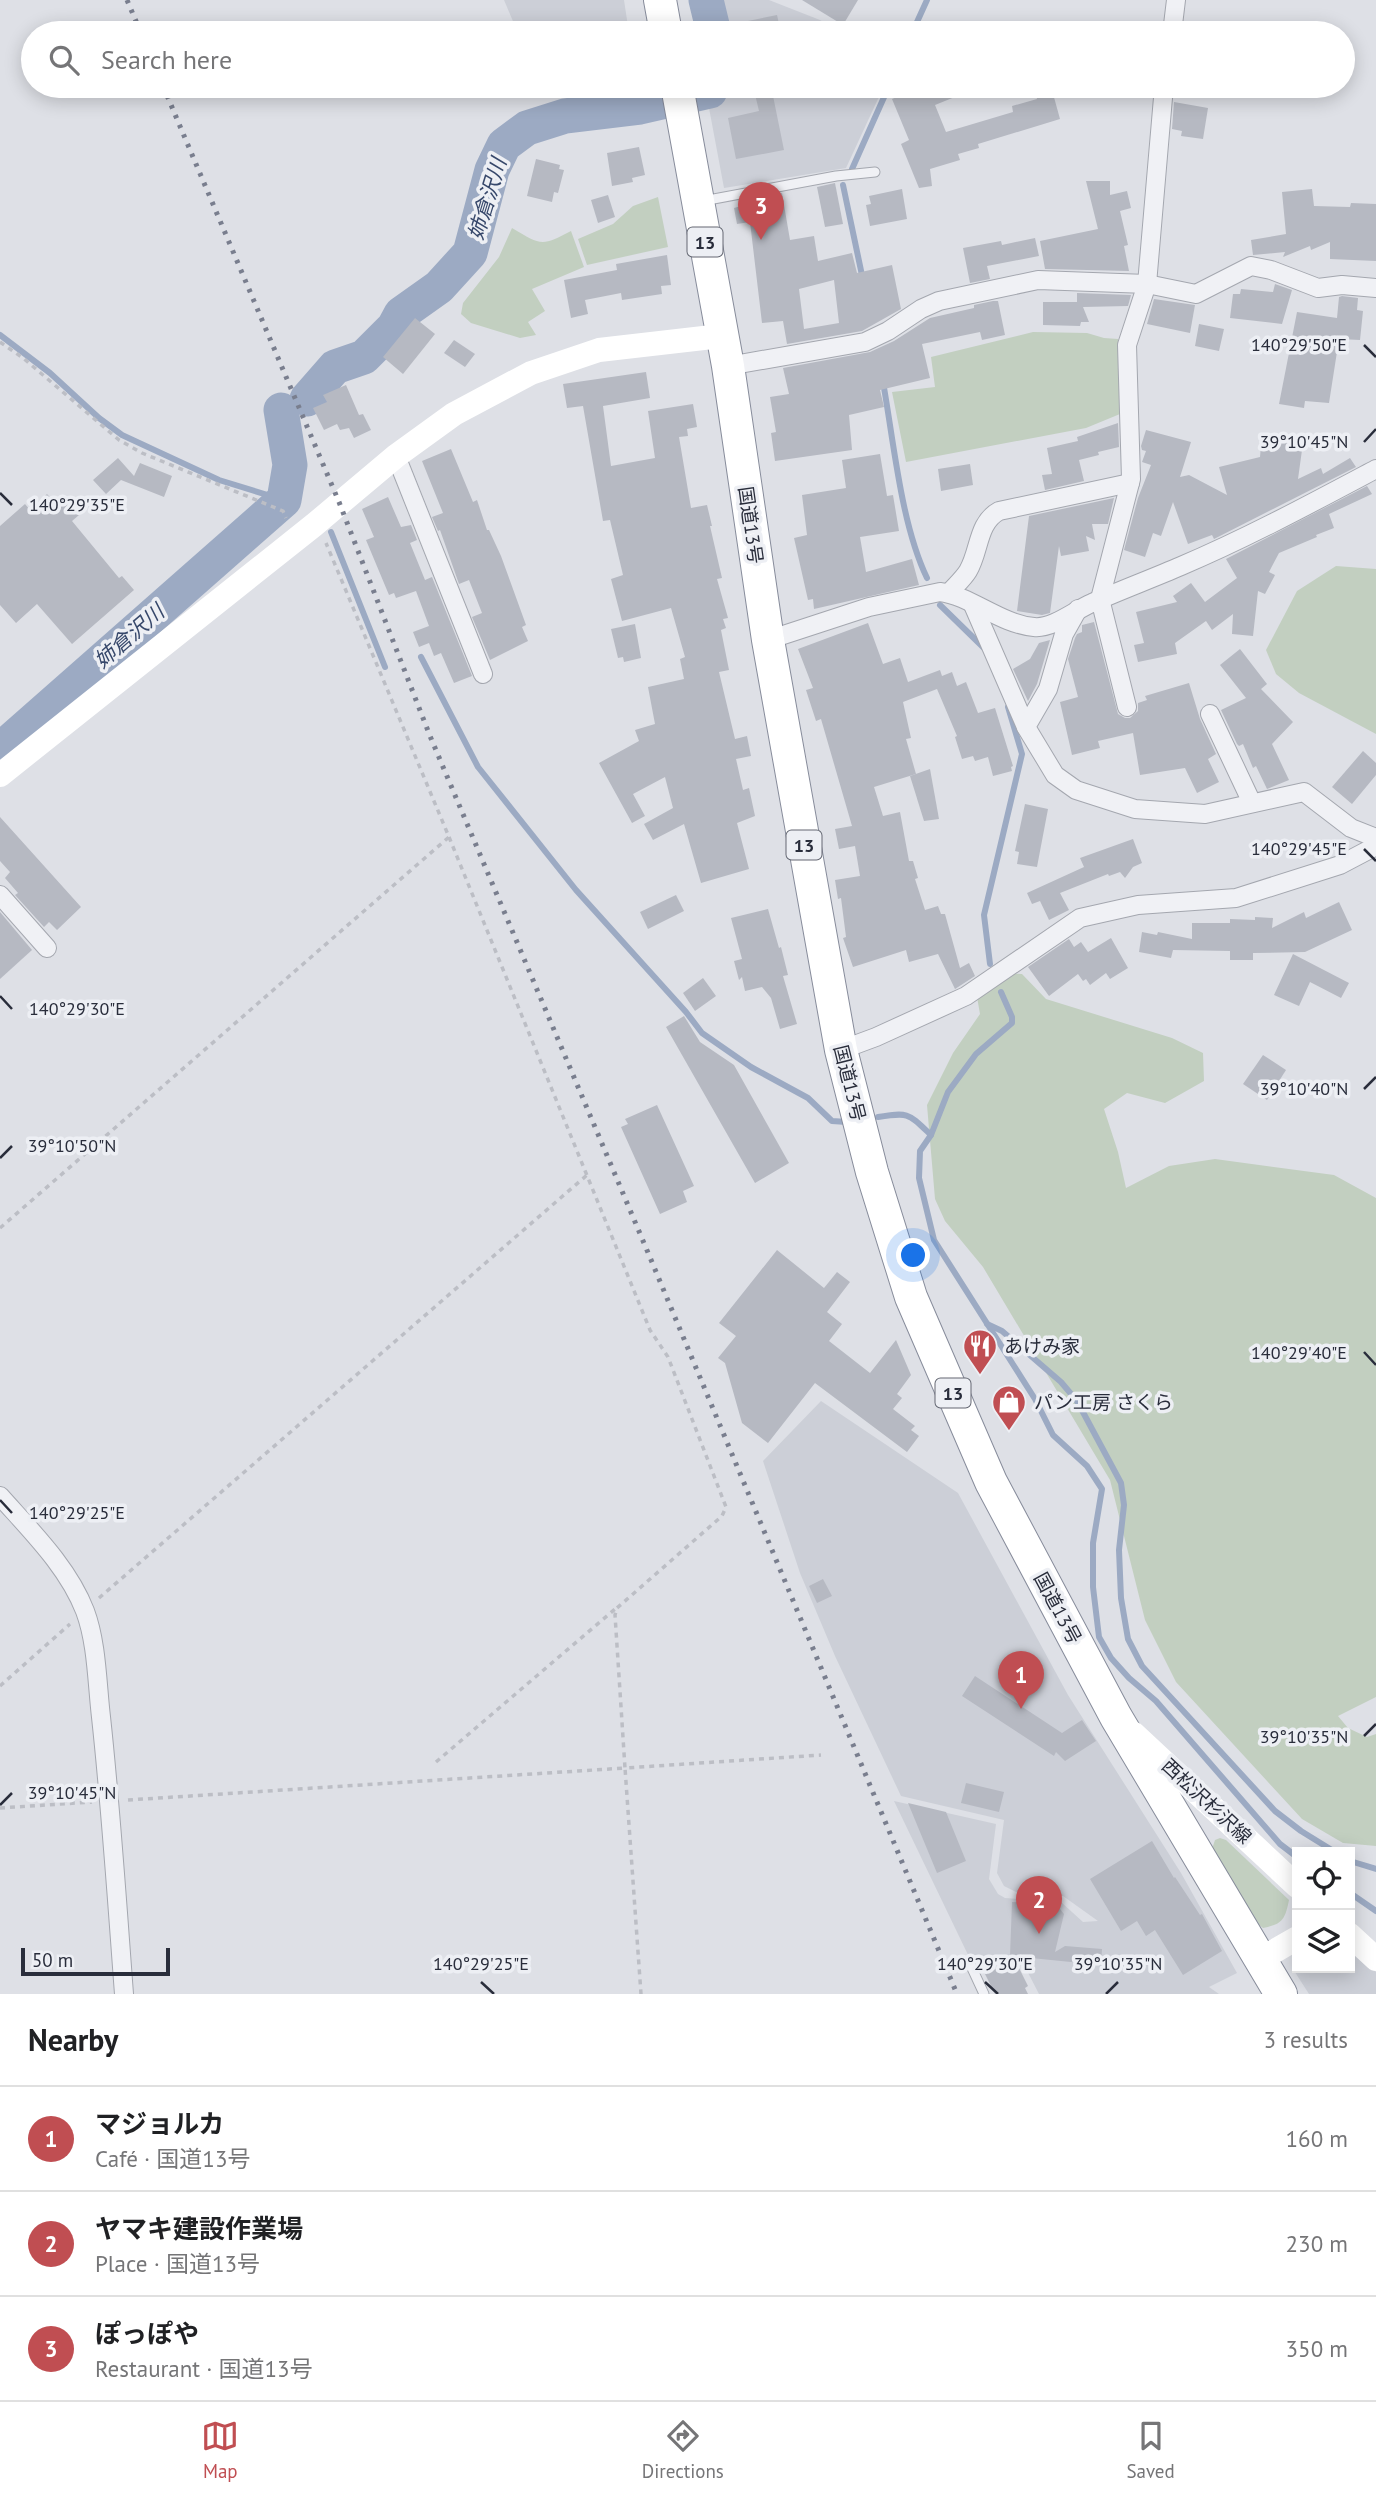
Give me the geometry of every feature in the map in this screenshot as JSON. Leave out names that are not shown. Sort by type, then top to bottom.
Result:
[{"type":"highway","points":[[660,0],[664,21]]},
{"type":"highway","name":"国道13号","points":[[679,98],[725,351],[768,640],[841,1050],[872,1172],[911,1297],[991,1482],[1116,1717],[1281,1994]]},
{"type":"street","points":[[1173,21],[1176,0]]},
{"type":"street","points":[[1126,707],[1100,599],[1130,483],[1126,345],[1147,284],[1163,98]]},
{"type":"street","points":[[0,775],[314,525],[396,456],[454,414],[531,373],[598,349],[725,351],[864,342],[939,301],[1038,280],[1147,284],[1196,294],[1251,267],[1271,270],[1318,288],[1342,285],[1376,288]]},
{"type":"street","points":[[396,456],[483,674]]},
{"type":"street","points":[[768,640],[869,607],[940,592],[949,593],[989,614],[1035,627],[1054,623],[1078,608],[1182,566],[1376,469]]},
{"type":"street","points":[[949,593],[969,569],[991,515],[999,511],[1130,483]]},
{"type":"street","points":[[973,605],[1026,727],[1055,775],[1076,790],[1135,809],[1205,814],[1304,792],[1351,828],[1376,838]]},
{"type":"street","points":[[1026,727],[1048,690],[1064,634],[1078,608]]},
{"type":"street","points":[[1210,714],[1252,803]]},
{"type":"street","points":[[841,1050],[966,996],[1080,918],[1138,905],[1236,898],[1340,865],[1376,846]]},
{"type":"street","points":[[0,895],[47,948]]},
{"type":"street","points":[[0,1496],[49,1550],[85,1611],[92,1638],[110,1801],[124,1994]]},
{"type":"street","name":"西松沢杉沢線","points":[[1116,1717],[1292,1881]]},
{"type":"street","points":[[1355,1940],[1376,1959]]},
{"type":"street","points":[[1261,1959],[1292,1941]]},
{"type":"lane","points":[[698,202],[836,176],[875,172]]},
{"type":"lane","points":[[971,1966],[984,1994]]},
{"type":"path","points":[[0,342],[23,358],[119,440],[142,453],[283,510]]},
{"type":"path","points":[[314,525],[331,550],[650,1330],[668,1357],[726,1507],[722,1516],[436,1762]]},
{"type":"path","points":[[0,1228],[449,838]]},
{"type":"path","points":[[0,1686],[587,1175]]},
{"type":"path","points":[[617,1608],[615,1615],[641,1994]]},
{"type":"path","points":[[0,1808],[821,1755]]},
{"type":"shaded area","points":[[504,0],[624,0],[627,21],[513,21]]},
{"type":"shaded area","points":[[721,0],[769,0],[822,21],[727,21]]},
{"type":"shaded area","points":[[878,98],[846,168],[724,188],[709,108],[723,100]]},
{"type":"shaded area","points":[[821,1401],[958,1493],[1068,1695],[1181,1873],[1237,1973],[1209,1987],[1219,1994],[1039,1994],[1022,1961],[1005,1959],[979,1969],[970,1959],[894,1801],[996,1824],[989,1879],[998,1894],[1005,1898],[1061,1902],[1083,1922],[1098,1921],[1063,1896],[1018,1893],[1004,1886],[997,1873],[1004,1820],[901,1796],[835,1656],[800,1573],[763,1461]]},
{"type":"shaded area","points":[[1355,1953],[1376,1972],[1376,1994],[1309,1994],[1296,1973],[1355,1973]]},
{"type":"green space","points":[[658,197],[668,247],[587,265],[578,239],[613,224],[633,206]]},
{"type":"green space","points":[[512,228],[541,242],[553,240],[571,231],[584,267],[532,289],[545,311],[528,322],[536,335],[520,338],[471,323],[461,314],[463,303],[499,257]]},
{"type":"green space","points":[[1033,332],[1087,333],[1118,339],[1120,414],[1086,428],[906,462],[892,392],[935,387],[931,357]]},
{"type":"green space","points":[[1336,566],[1376,569],[1376,734],[1299,693],[1276,674],[1266,650],[1297,591]]},
{"type":"green space","points":[[1003,973],[1022,974],[1046,999],[1172,1038],[1203,1053],[1204,1081],[1165,1103],[1127,1093],[1104,1109],[1126,1188],[1169,1166],[1215,1159],[1334,1175],[1376,1198],[1376,1697],[1338,1716],[1348,1728],[1367,1737],[1376,1734],[1376,1846],[1343,1843],[1302,1819],[1176,1682],[1145,1620],[1110,1480],[983,1267],[945,1221],[935,1199],[927,1105],[953,1053],[980,1014],[977,997]]},
{"type":"green space","points":[[1215,1840],[1226,1840],[1289,1900],[1284,1916],[1275,1925],[1263,1928],[1254,1921],[1212,1849]]},
{"type":"building","points":[[802,0],[858,0],[845,21],[836,21]]},
{"type":"building","points":[[777,15],[778,21],[748,21]]},
{"type":"building","points":[[756,98],[773,98],[784,150],[736,159],[728,118],[759,111]]},
{"type":"building","points":[[952,98],[935,105],[946,132],[1013,112],[1012,106],[1037,98],[1054,98],[1060,119],[978,144],[979,148],[958,154],[960,160],[930,169],[932,186],[919,188],[901,144],[909,140],[892,99]]},
{"type":"building","points":[[1174,102],[1208,108],[1203,139],[1181,136],[1182,131],[1172,129]]},
{"type":"building","points":[[639,147],[645,175],[632,178],[633,182],[612,186],[607,153]]},
{"type":"building","points":[[536,159],[560,165],[559,169],[564,170],[558,193],[554,192],[552,202],[527,196]]},
{"type":"building","points":[[1086,181],[1110,181],[1110,195],[1127,191],[1131,208],[1120,211],[1128,245],[1124,246],[1129,271],[1045,269],[1040,241],[1098,229]]},
{"type":"building","points":[[835,183],[843,224],[825,227],[817,187]]},
{"type":"building","points":[[902,189],[907,219],[870,226],[866,205],[871,204],[869,196]]},
{"type":"building","points":[[1312,189],[1314,206],[1350,207],[1351,203],[1376,204],[1376,261],[1330,259],[1330,242],[1311,250],[1310,246],[1283,257],[1285,252],[1253,255],[1251,240],[1286,234],[1282,192]]},
{"type":"building","points":[[782,193],[790,240],[814,236],[818,261],[852,253],[857,273],[892,265],[901,309],[862,331],[787,344],[783,321],[762,323],[750,222],[737,224],[734,208],[741,206],[740,201]],"holes":[[[834,280],[839,323],[804,329],[799,289]]]},
{"type":"building","points":[[608,195],[615,217],[598,223],[591,200]]},
{"type":"building","points":[[1035,238],[1039,256],[987,266],[990,279],[970,283],[963,248],[1001,241],[1002,245]]},
{"type":"building","points":[[667,255],[671,285],[661,286],[662,294],[622,300],[621,293],[585,300],[588,314],[571,318],[564,280],[617,270],[616,264]]},
{"type":"building","points":[[1275,284],[1292,290],[1282,324],[1230,318],[1233,294],[1240,294],[1241,289],[1273,292]]},
{"type":"building","points":[[1077,293],[1131,295],[1128,306],[1083,307],[1089,322],[1081,322],[1080,326],[1043,325],[1043,302],[1077,302]]},
{"type":"building","points":[[1339,297],[1358,298],[1357,310],[1363,311],[1360,340],[1339,339],[1329,403],[1305,401],[1304,408],[1279,404],[1297,312],[1337,318]]},
{"type":"building","points":[[1154,299],[1195,305],[1190,333],[1147,324]]},
{"type":"building","points":[[998,301],[1005,335],[982,340],[980,332],[922,344],[930,378],[880,390],[884,407],[849,415],[852,450],[775,461],[771,433],[776,432],[770,397],[789,394],[783,368],[870,352],[894,341],[930,318]]},
{"type":"building","points":[[415,318],[435,334],[403,374],[383,357]]},
{"type":"building","points":[[1199,324],[1224,329],[1219,351],[1195,346]]},
{"type":"building","points":[[454,340],[475,354],[465,367],[444,353]]},
{"type":"building","points":[[646,372],[650,398],[603,406],[611,466],[655,458],[648,411],[693,404],[697,427],[687,429],[688,436],[679,437],[691,508],[707,505],[722,578],[717,579],[728,618],[723,619],[726,628],[721,630],[729,670],[719,672],[735,739],[747,736],[751,756],[736,759],[743,790],[749,788],[755,816],[737,823],[749,869],[701,883],[684,824],[653,840],[644,824],[673,808],[665,777],[633,794],[645,816],[632,823],[599,763],[639,741],[635,730],[655,724],[648,687],[684,679],[680,659],[685,657],[671,608],[622,621],[611,579],[623,575],[610,520],[603,521],[583,406],[567,408],[563,384]]},
{"type":"building","points":[[346,385],[359,415],[363,414],[371,430],[354,438],[349,428],[340,430],[337,424],[324,430],[313,408],[327,402],[323,395]]},
{"type":"building","points":[[1118,423],[1119,447],[1079,460],[1084,481],[1045,490],[1042,475],[1052,474],[1047,448],[1078,441],[1077,437]]},
{"type":"building","points":[[1146,430],[1191,442],[1180,477],[1189,475],[1227,495],[1219,467],[1260,457],[1262,434],[1288,437],[1286,446],[1302,450],[1298,479],[1321,468],[1323,474],[1350,458],[1356,467],[1214,539],[1212,535],[1188,544],[1173,502],[1161,536],[1153,533],[1145,557],[1124,550],[1138,498],[1151,465],[1142,462],[1146,451],[1142,450],[1141,446]]},
{"type":"building","points":[[451,449],[473,502],[477,500],[487,530],[501,556],[526,625],[522,627],[528,641],[490,660],[472,617],[482,613],[469,580],[459,584],[440,530],[438,531],[432,517],[443,513],[422,461]]},
{"type":"building","points":[[880,454],[887,496],[893,495],[899,531],[860,537],[866,572],[912,559],[919,585],[814,609],[813,599],[808,600],[794,538],[807,535],[802,495],[846,488],[842,460]]},
{"type":"building","points":[[118,458],[134,476],[140,463],[172,476],[164,497],[121,480],[106,494],[93,480]]},
{"type":"building","points":[[970,464],[973,485],[941,491],[938,469]]},
{"type":"building","points":[[1367,486],[1372,494],[1329,514],[1334,528],[1279,553],[1269,572],[1275,575],[1265,594],[1258,591],[1253,636],[1232,634],[1233,614],[1212,630],[1206,621],[1175,643],[1177,654],[1138,662],[1134,645],[1144,643],[1136,612],[1177,602],[1173,596],[1191,583],[1205,602],[1237,578],[1226,559]]},
{"type":"building","points":[[47,494],[56,504],[64,498],[79,515],[72,521],[119,578],[122,576],[134,590],[72,644],[37,604],[16,623],[0,605],[0,526],[25,504],[30,510]]},
{"type":"building","points":[[388,497],[401,527],[411,525],[417,540],[410,543],[425,580],[432,577],[472,676],[454,683],[441,653],[434,656],[429,643],[419,647],[413,632],[429,626],[416,591],[396,598],[394,593],[389,595],[366,540],[374,537],[362,509]]},
{"type":"building","points":[[1114,498],[1108,524],[1092,524],[1095,540],[1086,536],[1089,551],[1061,556],[1059,546],[1050,613],[1042,615],[1017,611],[1029,516]]},
{"type":"building","points":[[1094,622],[1118,714],[1130,718],[1138,711],[1138,703],[1147,700],[1145,696],[1189,683],[1200,719],[1216,754],[1208,759],[1219,782],[1197,793],[1185,768],[1140,775],[1133,733],[1098,741],[1100,748],[1072,755],[1060,702],[1078,697],[1068,659],[1077,634],[1082,632],[1082,625]]},
{"type":"building","points":[[868,623],[883,664],[900,658],[908,682],[940,670],[942,676],[952,672],[957,686],[966,682],[978,713],[995,708],[1013,766],[1012,771],[993,776],[988,757],[975,761],[973,756],[962,759],[955,737],[957,736],[937,689],[903,702],[911,738],[906,739],[916,774],[874,787],[883,816],[900,812],[909,861],[913,861],[918,878],[915,879],[925,910],[938,906],[941,914],[945,914],[960,968],[969,963],[975,976],[955,989],[938,954],[909,962],[906,950],[853,967],[843,938],[846,937],[841,898],[838,899],[835,880],[860,876],[855,846],[839,849],[835,829],[852,826],[821,719],[816,721],[806,690],[813,688],[798,649]]},
{"type":"building","points":[[635,624],[641,658],[624,662],[623,657],[618,658],[611,629]]},
{"type":"building","points":[[1050,640],[1037,684],[1028,701],[1013,669],[1030,659],[1039,643]]},
{"type":"building","points":[[1240,649],[1267,684],[1261,689],[1293,722],[1272,744],[1289,780],[1267,789],[1256,766],[1253,768],[1243,744],[1237,744],[1221,710],[1246,698],[1220,665]]},
{"type":"building","points":[[1363,751],[1376,763],[1376,775],[1352,804],[1332,787]]},
{"type":"building","points":[[930,769],[939,819],[924,821],[910,776]]},
{"type":"building","points":[[1025,804],[1048,809],[1037,867],[1017,864],[1019,852],[1015,851]]},
{"type":"building","points":[[0,817],[81,907],[57,930],[49,922],[44,927],[15,895],[18,893],[5,878],[10,872],[0,861]]},
{"type":"building","points":[[1133,839],[1142,863],[1133,867],[1125,878],[1120,872],[1109,876],[1108,874],[1060,893],[1069,910],[1049,920],[1040,901],[1032,904],[1027,893],[1084,867],[1080,858]]},
{"type":"building","points":[[676,895],[684,911],[648,929],[640,912]]},
{"type":"building","points":[[1339,902],[1352,930],[1305,952],[1253,953],[1253,960],[1230,960],[1230,951],[1173,950],[1171,958],[1139,952],[1142,932],[1157,935],[1158,932],[1192,939],[1192,923],[1230,923],[1230,919],[1255,920],[1255,917],[1273,918],[1272,928],[1304,912],[1306,918]]},
{"type":"building","points":[[768,909],[779,948],[781,947],[788,975],[783,976],[797,1024],[780,1029],[771,998],[762,987],[745,991],[734,961],[742,959],[731,918]]},
{"type":"building","points":[[0,912],[32,950],[0,979]]},
{"type":"building","points":[[1111,938],[1128,968],[1110,979],[1106,973],[1090,985],[1078,974],[1049,996],[1028,967],[1069,939],[1074,947],[1081,942],[1088,952]]},
{"type":"building","points":[[1293,954],[1349,983],[1341,998],[1310,982],[1299,1006],[1274,995]]},
{"type":"building","points":[[703,978],[716,996],[695,1011],[683,993]]},
{"type":"building","points":[[684,1016],[700,1042],[734,1065],[789,1163],[755,1183],[666,1027]]},
{"type":"building","points":[[1263,1055],[1286,1070],[1267,1100],[1243,1084]]},
{"type":"building","points":[[657,1105],[694,1186],[683,1191],[687,1202],[660,1214],[621,1127],[628,1124],[625,1119]]},
{"type":"building","points":[[777,1250],[824,1288],[837,1272],[850,1282],[827,1312],[842,1324],[829,1341],[870,1373],[896,1340],[911,1375],[897,1394],[902,1398],[893,1409],[915,1426],[911,1430],[919,1436],[907,1452],[815,1383],[768,1443],[742,1423],[725,1363],[718,1358],[736,1336],[719,1323]]},
{"type":"building","points":[[823,1579],[832,1596],[817,1603],[809,1586]]},
{"type":"building","points":[[975,1676],[1062,1733],[1082,1720],[1096,1741],[1065,1761],[1056,1752],[1054,1756],[962,1696]]},
{"type":"building","points":[[966,1783],[1004,1792],[999,1812],[961,1803]]},
{"type":"building","points":[[908,1803],[946,1812],[966,1861],[937,1873]]},
{"type":"building","points":[[1152,1841],[1174,1878],[1200,1915],[1202,1914],[1222,1951],[1183,1975],[1155,1930],[1146,1936],[1137,1921],[1121,1931],[1090,1879]]},
{"type":"building","points":[[1012,1902],[1056,1904],[1064,1914],[1055,1952],[1065,1946],[1102,1949],[1101,1965],[1010,1956]]},
{"type":"building","points":[[1015,1960],[1028,1986],[1025,1988],[1028,1994],[995,1994],[985,1974]]},
{"type":"waterway","name":"姉倉沢川","points":[[706,0],[711,21]]},
{"type":"waterway","points":[[917,21],[927,0]]},
{"type":"waterway","name":"姉倉沢川","points":[[307,399],[335,367],[364,357],[394,327],[401,314],[439,287],[470,253],[492,170],[504,145],[527,128],[565,116],[640,107],[679,98]]},
{"type":"waterway","points":[[852,169],[884,98]]},
{"type":"waterway","points":[[843,185],[863,280]]},
{"type":"waterway","points":[[0,335],[50,373],[99,418],[122,435],[219,480],[284,500]]},
{"type":"waterway","points":[[883,382],[905,508],[918,557],[927,578]]},
{"type":"waterway","name":"姉倉沢川","points":[[0,750],[284,500],[290,465],[281,410]]},
{"type":"waterway","points":[[331,532],[385,667]]},
{"type":"waterway","points":[[940,605],[985,649]]},
{"type":"waterway","points":[[421,657],[478,767],[576,890],[702,1033],[751,1067],[808,1098],[832,1121],[847,1122]]},
{"type":"waterway","points":[[990,964],[984,915],[1022,754],[1008,707]]},
{"type":"waterway","points":[[931,1135],[948,1092],[976,1054],[1012,1023],[1001,992]]},
{"type":"waterway","points":[[878,1117],[908,1116],[931,1135],[920,1151],[919,1178],[934,1240],[1035,1399],[1053,1435],[1087,1466],[1102,1489],[1093,1543],[1093,1587],[1099,1637],[1111,1658],[1156,1701],[1280,1844],[1292,1853]]},
{"type":"waterway","points":[[987,1324],[1002,1331],[1061,1382],[1077,1401],[1121,1483],[1124,1505],[1119,1550],[1121,1598],[1128,1639],[1142,1666],[1275,1811],[1327,1847]]},
{"type":"waterway","points":[[1355,1863],[1376,1869]]},
{"type":"waterway","points":[[1355,1896],[1376,1911]]},
{"type":"railway","points":[[127,0],[136,21]]},
{"type":"railway","points":[[168,98],[339,502],[430,736],[957,1994]]},
{"type":"place","name":"ぽっぽや","points":[[761,240]]},
{"type":"place","name":"あけみ家","points":[[980,1376]]},
{"type":"place","name":"パン工房 さくら","points":[[1009,1432]]},
{"type":"place","name":"マジョルカ","points":[[1021,1709]]},
{"type":"place","name":"ヤマキ建設作業場","points":[[1039,1934]]}]
